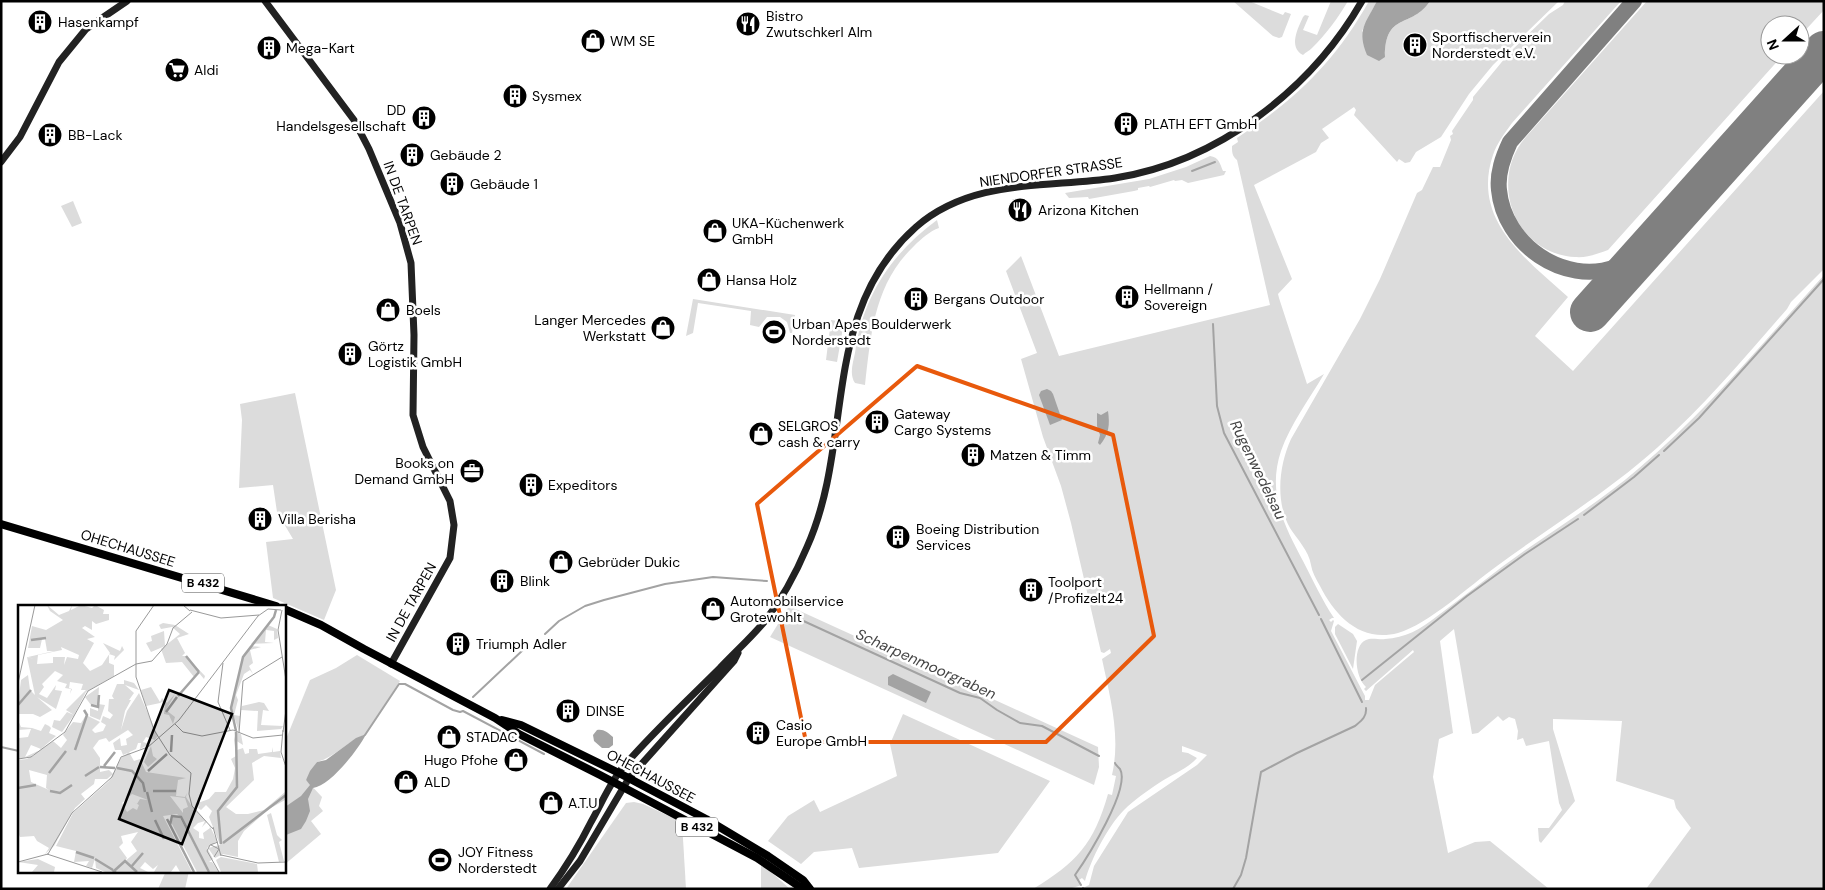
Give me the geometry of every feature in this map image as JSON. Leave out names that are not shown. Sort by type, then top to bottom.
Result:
[{"type":"main road","points":[[1,162],[20,137],[59,62],[86,29],[127,1]]},
{"type":"main road","name":"IN DE TARPEN","points":[[265,1],[354,120],[400,223],[411,263],[414,335],[413,415],[421,441],[450,501],[454,525],[450,558],[391,664]]},
{"type":"main road","name":"NIENDORFER STRASSE","points":[[550,889],[573,856],[619,772],[686,701],[739,650],[767,618],[795,572],[816,524],[827,482],[846,357],[852,330],[870,286],[892,251],[917,226],[941,209],[970,196],[1003,188],[1114,178],[1181,159],[1218,142],[1260,115],[1308,72],[1342,32],[1362,1]]},
{"type":"main road","name":"OHECHAUSSEE","points":[[1,524],[273,605]]},
{"type":"main road","name":"OHECHAUSSEE","points":[[285,609],[320,625],[495,718],[520,734],[757,858],[803,889]]},
{"type":"main road","name":"NIENDORFER STRASSE","points":[[558,889],[580,861],[623,787],[734,661],[739,650]]},
{"type":"main road","name":"OHECHAUSSEE","points":[[495,718],[521,725],[619,772],[732,832],[802,880],[810,889]]},
{"type":"highlighted area","points":[[917,366],[1113,435],[1154,636],[1046,742],[806,742],[757,504]]},
{"type":"shaded area","points":[[1233,1],[1249,1],[1283,15],[1285,12],[1291,14],[1282,37],[1273,36]]},
{"type":"shaded area","points":[[1331,1],[1348,1],[1327,31],[1303,55],[1298,52],[1295,42],[1303,17],[1305,15],[1309,16],[1303,30],[1317,35]]},
{"type":"shaded area","points":[[1369,1],[1377,1],[1362,31],[1385,57],[1386,43],[1394,26],[1423,10],[1430,1],[1559,1],[1493,65],[1469,94],[1441,137],[1416,152],[1410,162],[1405,163],[1399,159],[1397,162],[1354,115],[1356,110],[1354,107],[1322,129],[1329,138],[1321,143],[1316,152],[1254,185],[1292,279],[1278,294],[1307,384],[1324,374],[1295,422],[1281,451],[1277,466],[1277,495],[1284,521],[1296,548],[1334,618],[1329,620],[1331,622],[1334,621],[1331,631],[1365,696],[1365,700],[1369,700],[1375,685],[1414,652],[1413,650],[1366,691],[1364,689],[1366,687],[1362,683],[1357,670],[1357,655],[1362,643],[1370,639],[1399,637],[1425,625],[1513,559],[1624,480],[1688,424],[1824,275],[1824,889],[1646,889],[1691,828],[1676,808],[1674,800],[1616,781],[1622,721],[1553,719],[1553,729],[1575,801],[1541,843],[1539,841],[1538,828],[1549,828],[1562,810],[1559,803],[1549,741],[1526,746],[1523,738],[1517,740],[1518,731],[1515,719],[1509,717],[1503,721],[1498,716],[1478,733],[1472,734],[1454,629],[1440,641],[1453,733],[1439,739],[1433,777],[1448,853],[1475,842],[1490,841],[1549,889],[1081,889],[1089,885],[1094,866],[1128,812],[1197,765],[1207,755],[1182,746],[1182,752],[1197,758],[1188,766],[1145,792],[1124,810],[1101,843],[1085,881],[1082,878],[1079,880],[1082,885],[1069,889],[1033,889],[1072,861],[1089,839],[1096,826],[1108,794],[1112,795],[1116,776],[1112,775],[1115,731],[1102,659],[1111,653],[1110,649],[1104,653],[1101,652],[1061,486],[1043,437],[1021,359],[1037,353],[1006,271],[1021,256],[1059,356],[1270,305],[1237,160],[1234,157],[1232,146],[1238,142],[1237,138],[1277,109],[1312,78],[1342,43]]},
{"type":"shaded area","points":[[1377,1],[1430,1],[1423,10],[1394,26],[1386,43],[1385,57],[1379,61],[1367,55],[1363,39],[1364,27]]},
{"type":"shaded area","points":[[1565,1],[1621,1],[1512,123],[1501,138],[1493,155],[1488,178],[1490,199],[1496,218],[1506,236],[1535,268],[1568,297],[1535,336],[1573,371],[1824,91],[1824,269],[1791,302],[1787,309],[1709,397],[1639,463],[1423,622],[1398,633],[1372,634],[1351,624],[1333,607],[1314,576],[1305,550],[1285,518],[1280,484],[1287,449],[1360,319],[1380,279],[1417,193],[1422,190],[1433,167],[1440,167],[1451,140],[1450,136],[1453,134],[1452,131],[1473,100],[1473,97],[1510,52],[1549,14],[1563,5]]},
{"type":"shaded area","points":[[1647,1],[1824,1],[1824,10],[1810,25],[1810,15],[1760,15],[1760,65],[1774,65],[1608,250],[1579,257],[1554,253],[1537,243],[1523,230],[1514,213],[1509,194],[1509,175],[1514,156],[1525,138]]},
{"type":"shaded area","points":[[1210,156],[1217,159],[1223,171],[1226,171],[1224,175],[1188,183],[1182,180],[1174,180],[1150,187],[1138,188],[1138,190],[1134,191],[1089,199],[1088,197],[1069,198],[1065,193],[1149,179],[1186,167]]},
{"type":"shaded area","points":[[73,201],[82,223],[72,227],[61,206]]},
{"type":"shaded area","points":[[937,220],[939,228],[929,233],[914,246],[890,277],[882,293],[877,311],[865,385],[855,383],[852,372],[859,332],[872,295],[893,262],[906,247]]},
{"type":"shaded area","points":[[693,299],[795,315],[792,333],[790,333],[787,322],[780,317],[767,317],[759,327],[750,325],[751,311],[698,303],[693,333],[686,336]]},
{"type":"shaded area","points":[[831,320],[844,322],[837,362],[826,360]]},
{"type":"shaded area","points":[[1047,389],[1053,394],[1062,420],[1050,425],[1039,395],[1041,391]]},
{"type":"shaded area","points":[[295,393],[336,590],[324,620],[273,598],[266,542],[293,539],[277,512],[273,485],[239,488],[242,420],[240,404]]},
{"type":"shaded area","points":[[1108,411],[1108,429],[1100,445],[1098,443],[1100,435],[1097,426],[1097,413],[1101,415]]},
{"type":"shaded area","points":[[789,606],[1098,747],[1099,767],[1094,785],[770,637]]},
{"type":"shaded area","points":[[1338,624],[1353,634],[1357,641],[1353,669],[1335,634],[1335,627]]},
{"type":"shaded area","points":[[357,655],[400,681],[366,734],[324,760],[317,762],[306,780],[322,797],[319,806],[323,811],[311,821],[321,834],[285,864],[285,742],[310,680],[336,668]]},
{"type":"shaded area","points":[[893,674],[931,692],[926,703],[888,685],[888,677]]},
{"type":"shaded area","points":[[903,714],[1050,781],[998,853],[859,868],[852,848],[814,852],[801,864],[768,841],[788,816],[814,800],[820,812],[897,776],[890,744]]},
{"type":"shaded area","points":[[597,730],[605,731],[613,737],[613,745],[609,748],[602,748],[594,741],[593,735]]},
{"type":"shaded area","points":[[366,734],[343,766],[327,781],[313,788],[308,799],[310,811],[301,829],[285,834],[285,807],[301,796],[310,785],[306,780],[310,771],[317,762],[326,760],[356,738]]},
{"type":"shaded area","points":[[626,803],[643,804],[682,822],[686,889],[566,889]]},
{"type":"shaded area","points":[[761,863],[790,889],[761,889]]},
{"type":"shaded area","points":[[166,872],[189,872],[185,889],[158,889]]},
{"type":"waterway","points":[[1192,171],[1215,162]]},
{"type":"waterway","points":[[1664,451],[1699,418],[1824,279]]},
{"type":"waterway","name":"Rugenwedelsau","points":[[1213,324],[1217,406],[1224,433],[1319,615]]},
{"type":"waterway","points":[[1584,515],[1634,477],[1659,455]]},
{"type":"waterway","points":[[1362,680],[1467,596],[1578,519]]},
{"type":"waterway","name":"Scharpenmoorgraben","points":[[545,634],[559,621],[585,606],[665,584],[713,577],[767,581]]},
{"type":"waterway","name":"Scharpenmoorgraben","points":[[797,618],[960,693],[980,698],[1020,723],[1042,726],[1099,756]]},
{"type":"waterway","name":"Rugenwedelsau","points":[[1321,619],[1362,702]]},
{"type":"waterway","name":"Scharpenmoorgraben","points":[[473,697],[524,649]]},
{"type":"waterway","name":"Scharpenmoorgraben","points":[[365,735],[399,684],[405,684],[453,710],[463,711],[544,754]]},
{"type":"waterway","name":"Rugenwedelsau","points":[[1233,889],[1241,875],[1246,858],[1261,772],[1355,726],[1365,716],[1366,708]]},
{"type":"waterway","name":"Scharpenmoorgraben","points":[[1,747],[18,751]]},
{"type":"waterway","name":"Scharpenmoorgraben","points":[[1081,885],[1075,875],[1106,823],[1119,791],[1122,778],[1120,769],[1115,763]]},
{"type":"taxiway","points":[[1634,1],[1510,142],[1501,165],[1499,190],[1503,210],[1512,227],[1524,243],[1540,256],[1557,265],[1576,271],[1596,271],[1616,267],[1630,260],[1651,244]]},
{"type":"runway","points":[[1590,312],[1824,51]]},
{"type":"place","name":"Hasenkampf","points":[[40,22]]},
{"type":"place","name":"Bistro Zwutschkerl Alm","points":[[748,24]]},
{"type":"place","name":"WM SE","points":[[593,41]]},
{"type":"place","name":"Sportfischerverein Norderstedt e.V.","points":[[1415,45]]},
{"type":"place","name":"Mega-Kart","points":[[269,48]]},
{"type":"place","name":"Aldi","points":[[177,70]]},
{"type":"place","name":"Sysmex","points":[[515,96]]},
{"type":"place","name":"DD Handelsgesellschaft","points":[[424,118]]},
{"type":"place","name":"PLATH EFT GmbH","points":[[1126,124]]},
{"type":"place","name":"BB-Lack","points":[[50,135]]},
{"type":"place","name":"Gebäude 2","points":[[412,155]]},
{"type":"place","name":"Gebäude 1","points":[[452,184]]},
{"type":"place","name":"Arizona Kitchen","points":[[1020,210]]},
{"type":"place","name":"UKA-Küchenwerk GmbH","points":[[715,231]]},
{"type":"place","name":"Hansa Holz","points":[[709,280]]},
{"type":"place","name":"Hellmann / Sovereign","points":[[1127,297]]},
{"type":"place","name":"Bergans Outdoor","points":[[916,299]]},
{"type":"place","name":"Boels","points":[[388,310]]},
{"type":"place","name":"Langer Mercedes Werkstatt","points":[[663,328]]},
{"type":"place","name":"Urban Apes Boulderwerk Norderstedt","points":[[774,332]]},
{"type":"place","name":"Görtz Logistik GmbH","points":[[350,354]]},
{"type":"place","name":"Gateway Cargo Systems","points":[[877,422]]},
{"type":"place","name":"SELGROS cash & carry","points":[[761,434]]},
{"type":"place","name":"Matzen & Timm","points":[[973,455]]},
{"type":"place","name":"Books on Demand GmbH","points":[[472,471]]},
{"type":"place","name":"Expeditors","points":[[531,485]]},
{"type":"place","name":"Villa Berisha","points":[[260,519]]},
{"type":"place","name":"Boeing Distribution Services","points":[[898,537]]},
{"type":"place","name":"Gebrüder Dukic","points":[[561,562]]},
{"type":"place","name":"Blink","points":[[502,581]]},
{"type":"place","name":"Toolport /Profizelt24","points":[[1031,590]]},
{"type":"place","name":"Automobilservice Grotewohlt","points":[[713,609]]},
{"type":"place","name":"Triumph Adler","points":[[458,644]]},
{"type":"place","name":"DINSE","points":[[568,711]]},
{"type":"place","name":"Casio Europe GmbH","points":[[758,733]]},
{"type":"place","name":"STADAC","points":[[449,737]]},
{"type":"place","name":"Hugo Pfohe","points":[[516,760]]},
{"type":"place","name":"ALD","points":[[406,782]]},
{"type":"place","name":"A.T.U","points":[[551,803]]},
{"type":"place","name":"JOY Fitness Norderstedt","points":[[440,860]]}]
